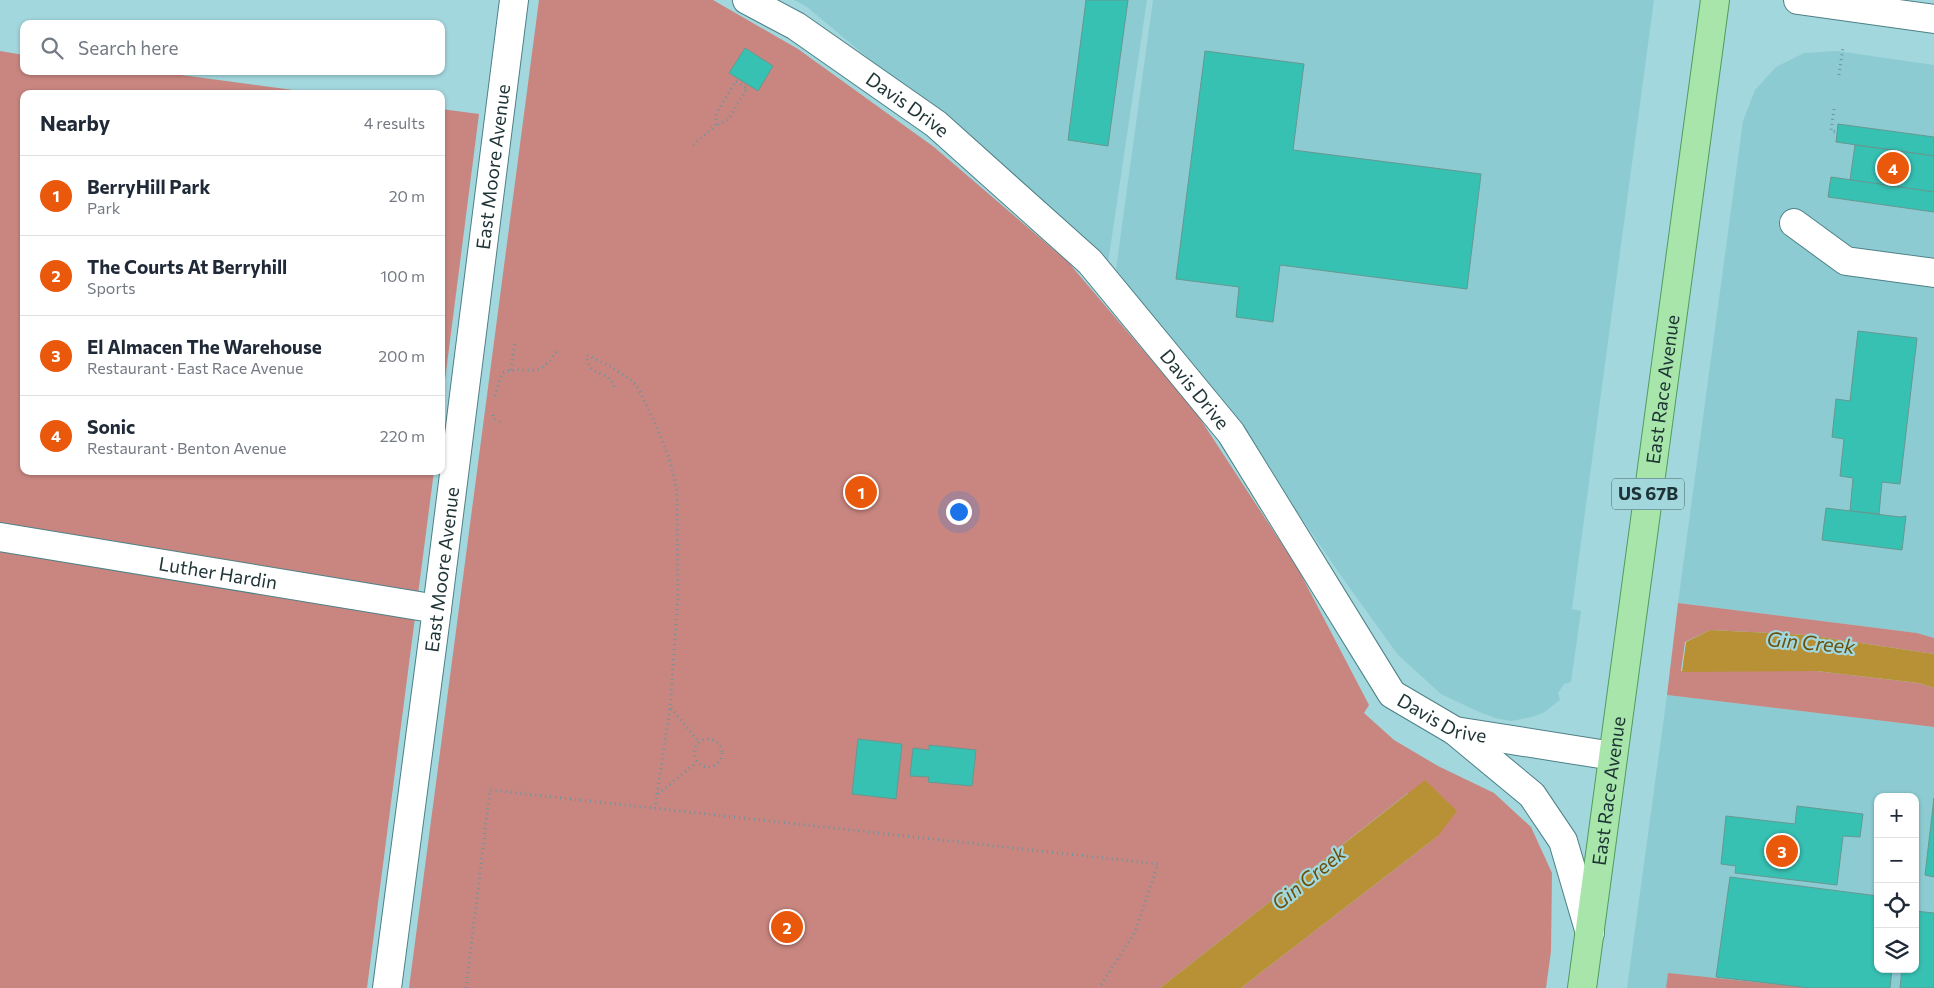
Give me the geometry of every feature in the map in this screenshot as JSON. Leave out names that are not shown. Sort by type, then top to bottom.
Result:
[{"type":"main road","name":"East Race Avenue","points":[[1582,988],[1715,0]]},
{"type":"street","name":"East Moore Avenue","points":[[386,988],[437,609],[514,0]]},
{"type":"street","name":"Davis Drive","points":[[747,0],[796,26],[936,124],[1090,262],[1231,433],[1392,694],[1455,731],[1613,756]]},
{"type":"street","points":[[1798,0],[1934,19]]},
{"type":"street","points":[[1794,223],[1846,261],[1934,273]]},
{"type":"street","name":"Luther Hardin","points":[[0,537],[437,609]]},
{"type":"street","points":[[1455,731],[1532,795],[1563,841],[1590,932]]},
{"type":"path","points":[[1839,75],[1843,47]]},
{"type":"path","points":[[693,145],[715,126],[728,120],[748,87],[737,80],[717,112],[715,126]]},
{"type":"path","points":[[1834,109],[1831,131],[1836,132]]},
{"type":"path","points":[[511,370],[515,342]]},
{"type":"path","points":[[494,401],[502,373],[511,370],[534,371],[544,368],[557,350]]},
{"type":"path","points":[[614,387],[610,379],[589,367],[586,362],[587,355],[608,365],[631,380],[638,388],[659,432],[670,461],[677,491],[678,598],[670,708],[655,808]]},
{"type":"path","points":[[492,410],[493,418],[500,422]]},
{"type":"path","points":[[670,708],[699,742]]},
{"type":"path","points":[[706,739],[714,740],[719,745],[722,751],[722,759],[717,765],[710,768],[703,767],[697,762],[694,755],[695,748],[699,742],[706,739]]},
{"type":"path","points":[[657,794],[697,762]]},
{"type":"path","points":[[466,988],[490,790],[1158,864],[1135,932],[1099,988]]},
{"type":"shaded area","points":[[539,0],[713,0],[798,49],[934,147],[1068,262],[1195,411],[1297,567],[1369,705],[1364,713],[1394,740],[1438,766],[1494,793],[1531,827],[1552,873],[1551,951],[1546,988],[1241,988],[1438,836],[1408,793],[1160,988],[409,988]]},
{"type":"shaded area","points":[[794,0],[1147,0],[1108,263],[1051,211],[807,7]]},
{"type":"shaded area","points":[[1153,0],[1654,0],[1572,609],[1581,611],[1571,682],[1564,684],[1558,693],[1560,700],[1543,713],[1511,721],[1495,718],[1477,711],[1441,694],[1398,655],[1255,451],[1116,269]]},
{"type":"shaded area","points":[[0,51],[20,54],[20,75],[181,75],[293,90],[20,90],[20,475],[433,475],[367,988],[0,988]]},
{"type":"shaded area","points":[[1837,51],[1934,65],[1934,638],[1917,633],[1678,603],[1743,121],[1755,90],[1776,67],[1804,53]]},
{"type":"shaded area","points":[[445,110],[479,114],[445,380]]},
{"type":"shaded area","points":[[1678,603],[1917,633],[1934,638],[1934,654],[1807,635],[1710,630],[1685,642],[1681,671],[1816,671],[1919,683],[1934,688],[1934,727],[1667,695]]},
{"type":"shaded area","points":[[1667,695],[1934,727],[1934,988],[1627,988]]},
{"type":"shaded area","points":[[1668,973],[1810,988],[1666,988]]},
{"type":"water","name":"Gin Creek","points":[[1710,630],[1807,635],[1934,654],[1934,688],[1919,683],[1816,671],[1682,672],[1686,642]]},
{"type":"water","name":"Gin Creek","points":[[1425,780],[1457,811],[1438,836],[1241,988],[1160,988]]},
{"type":"building","points":[[1086,0],[1128,0],[1108,146],[1068,140]]},
{"type":"building","points":[[745,48],[773,66],[758,91],[729,73]]},
{"type":"building","points":[[1205,51],[1304,64],[1293,150],[1481,174],[1467,289],[1280,265],[1273,322],[1236,317],[1239,287],[1176,279]]},
{"type":"building","points":[[1838,124],[1934,137],[1934,156],[1836,142]]},
{"type":"building","points":[[1855,145],[1934,156],[1934,192],[1850,180]]},
{"type":"building","points":[[1831,177],[1934,192],[1934,212],[1828,197]]},
{"type":"building","points":[[1858,331],[1917,338],[1900,484],[1882,482],[1879,514],[1850,511],[1853,478],[1840,476],[1844,439],[1832,437],[1836,399],[1850,401]]},
{"type":"building","points":[[1826,508],[1900,517],[1906,516],[1902,550],[1822,540]]},
{"type":"building","points":[[858,739],[902,744],[896,799],[852,794]]},
{"type":"building","points":[[929,745],[976,750],[972,786],[928,782],[929,777],[910,776],[913,748],[929,750]]},
{"type":"building","points":[[1934,798],[1934,877],[1925,875]]},
{"type":"building","points":[[1797,806],[1863,814],[1860,837],[1843,836],[1837,885],[1735,873],[1736,866],[1721,864],[1726,816],[1795,824]]},
{"type":"building","points":[[1730,877],[1874,895],[1874,973],[1892,973],[1890,988],[1810,988],[1716,977]]},
{"type":"building","points":[[1919,911],[1934,913],[1934,988],[1900,988],[1902,973],[1919,973]]},
{"type":"place","name":"Sonic","points":[[1893,168]]},
{"type":"place","name":"BerryHill Park","points":[[861,492]]},
{"type":"place","name":"El Almacen The Warehouse","points":[[1782,851]]},
{"type":"place","name":"The Courts At Berryhill","points":[[787,927]]}]
